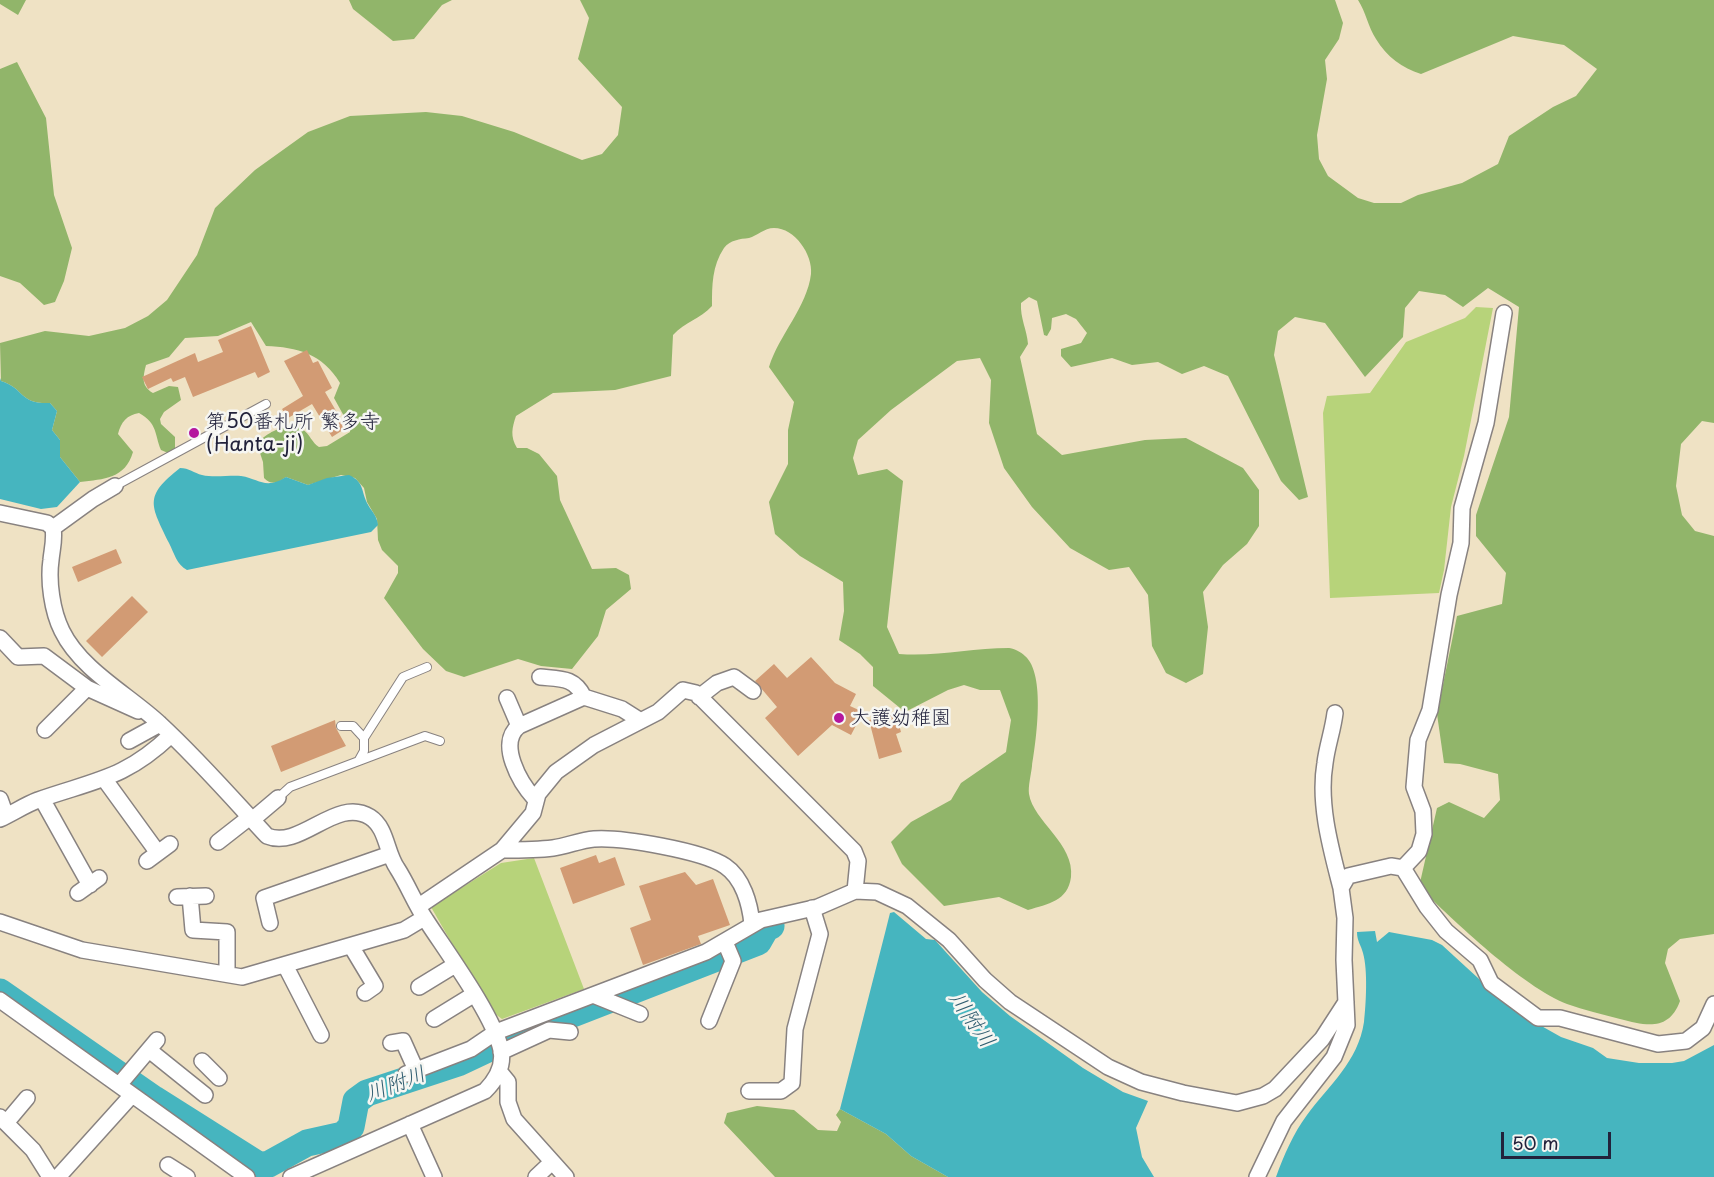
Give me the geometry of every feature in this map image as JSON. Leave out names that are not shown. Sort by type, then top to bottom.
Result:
[{"type":"street","points":[[1403,868],[1419,851],[1424,834],[1423,811],[1414,788],[1418,740],[1430,710],[1449,595],[1461,543],[1462,508],[1486,423],[1504,314]]},
{"type":"street","points":[[53,528],[115,486]]},
{"type":"street","points":[[0,513],[47,523],[53,528]]},
{"type":"street","points":[[53,528],[51,580],[62,631],[83,661],[166,729],[267,836],[284,839],[345,813],[357,812],[377,823],[383,832],[390,854],[422,912],[473,995],[498,1042],[499,1071],[485,1091],[291,1177]]},
{"type":"street","points":[[0,638],[18,657],[44,656],[87,688],[146,713]]},
{"type":"street","points":[[540,677],[570,680],[577,684],[584,697]]},
{"type":"street","points":[[699,696],[728,678],[734,677],[753,691]]},
{"type":"street","points":[[45,730],[87,688]]},
{"type":"street","points":[[0,922],[82,950],[242,977],[404,930],[422,912],[502,850],[533,813],[535,800],[556,772],[594,745],[658,712],[683,690],[690,690],[699,696],[854,851],[857,879]]},
{"type":"street","points":[[535,800],[517,770],[509,746],[513,731],[519,726],[584,697],[622,709],[641,721]]},
{"type":"street","points":[[507,699],[519,726]]},
{"type":"street","points":[[1257,1177],[1284,1120],[1334,1057],[1347,1025],[1346,918],[1330,847],[1324,796],[1324,764],[1335,713]]},
{"type":"street","points":[[129,741],[166,729]]},
{"type":"street","points":[[0,799],[3,817],[42,800],[105,780],[151,754],[166,729]]},
{"type":"street","points":[[105,780],[158,853]]},
{"type":"street","points":[[218,842],[278,798]]},
{"type":"street","points":[[42,800],[89,885]]},
{"type":"street","points":[[502,850],[553,848],[594,839],[623,841],[685,852],[725,866],[737,878],[757,922]]},
{"type":"street","points":[[270,923],[264,898],[390,854]]},
{"type":"street","points":[[1341,888],[1348,876],[1391,866],[1403,868],[1427,907],[1446,930],[1480,960],[1491,983],[1538,1018],[1560,1018],[1658,1044],[1686,1041],[1703,1028],[1714,1004]]},
{"type":"street","points":[[709,1021],[728,950],[757,922],[813,908],[857,879]]},
{"type":"street","points":[[857,879],[907,906],[949,940],[985,980],[1010,1002],[1108,1067],[1141,1082],[1184,1093],[1237,1103],[1263,1096],[1275,1089],[1322,1040],[1346,1002]]},
{"type":"street","points":[[206,896],[183,896],[193,930],[227,932],[227,974]]},
{"type":"street","points":[[749,1091],[781,1092],[792,1083],[795,1029],[820,934],[813,908]]},
{"type":"street","points":[[351,946],[375,986],[365,993]]},
{"type":"street","points":[[498,1042],[602,999],[706,952],[728,950]]},
{"type":"street","points":[[285,965],[321,1025]]},
{"type":"street","points":[[419,987],[455,965]]},
{"type":"street","points":[[434,1019],[473,995]]},
{"type":"street","points":[[602,999],[640,1014]]},
{"type":"street","points":[[0,1000],[123,1080],[132,1095],[246,1177]]},
{"type":"street","points":[[391,1043],[403,1041],[411,1072],[471,1049],[498,1042],[549,1030],[570,1032]]},
{"type":"street","points":[[123,1080],[153,1045],[186,1082],[201,1091],[211,1070]]},
{"type":"street","points":[[499,1071],[508,1082],[508,1102],[514,1119],[566,1177]]},
{"type":"street","points":[[58,1177],[132,1095]]},
{"type":"street","points":[[27,1098],[3,1120],[33,1150],[50,1177]]},
{"type":"street","points":[[410,1124],[434,1177]]},
{"type":"street","points":[[536,1177],[552,1162]]},
{"type":"lane","points":[[115,486],[266,404]]},
{"type":"lane","points":[[359,761],[364,751],[364,738],[402,678],[427,668]]},
{"type":"lane","points":[[341,726],[353,726],[364,738]]},
{"type":"lane","points":[[278,798],[290,787],[425,736],[440,741]]},
{"type":"green space","points":[[0,0],[26,0],[18,15],[0,4]]},
{"type":"green space","points":[[349,0],[452,0],[442,5],[414,39],[393,41],[353,9]]},
{"type":"green space","points":[[580,0],[1335,0],[1343,23],[1339,39],[1325,60],[1327,79],[1317,135],[1319,159],[1328,176],[1358,198],[1374,203],[1401,203],[1418,195],[1462,183],[1498,164],[1509,136],[1553,107],[1576,96],[1597,69],[1564,45],[1513,36],[1421,74],[1401,65],[1385,51],[1373,34],[1358,0],[1714,0],[1714,423],[1702,421],[1681,444],[1676,486],[1682,515],[1695,531],[1714,536],[1714,934],[1680,939],[1668,949],[1665,963],[1680,1001],[1670,1017],[1656,1024],[1639,1023],[1573,1006],[1549,995],[1490,952],[1419,887],[1437,808],[1449,802],[1484,818],[1500,800],[1498,774],[1460,764],[1444,763],[1437,714],[1457,616],[1502,604],[1506,573],[1476,536],[1476,515],[1509,417],[1519,307],[1488,288],[1463,307],[1445,295],[1419,291],[1405,308],[1403,337],[1365,377],[1325,323],[1295,317],[1278,331],[1274,355],[1308,497],[1299,500],[1281,481],[1228,376],[1204,366],[1182,374],[1158,362],[1132,365],[1112,358],[1071,367],[1061,356],[1061,349],[1081,343],[1087,333],[1076,319],[1066,314],[1052,318],[1051,329],[1047,336],[1044,335],[1037,301],[1029,297],[1021,303],[1028,344],[1020,357],[1037,434],[1062,455],[1145,440],[1186,438],[1243,468],[1259,490],[1259,526],[1247,544],[1223,565],[1203,592],[1208,627],[1203,674],[1186,683],[1166,673],[1152,646],[1148,595],[1129,567],[1109,570],[1070,548],[1032,507],[1004,468],[989,423],[991,380],[980,358],[957,361],[891,410],[858,440],[853,458],[858,475],[887,469],[903,481],[887,627],[899,654],[1015,649],[1031,665],[1036,677],[1038,708],[1029,794],[1038,814],[1067,854],[1071,865],[1071,877],[1066,891],[1056,900],[1028,910],[999,897],[944,906],[902,864],[891,842],[911,822],[951,800],[961,783],[1006,752],[1011,720],[1000,690],[980,690],[964,685],[948,690],[905,712],[873,686],[873,667],[860,654],[839,640],[844,611],[843,582],[800,556],[775,534],[769,502],[788,464],[788,430],[794,402],[769,367],[804,298],[811,274],[806,251],[795,238],[782,229],[767,229],[752,237],[739,239],[726,245],[715,269],[712,306],[673,335],[671,376],[615,390],[553,393],[516,416],[512,432],[513,440],[517,448],[527,448],[539,454],[557,476],[560,500],[592,569],[616,568],[629,575],[631,589],[606,610],[598,636],[572,669],[541,666],[518,659],[464,677],[446,671],[423,649],[384,598],[398,573],[398,566],[382,550],[378,540],[377,519],[367,502],[364,488],[355,478],[341,475],[308,485],[286,477],[275,483],[264,478],[263,462],[257,444],[271,432],[284,427],[296,427],[305,431],[319,447],[327,446],[350,432],[350,427],[334,398],[340,383],[326,365],[299,350],[266,346],[251,322],[218,336],[185,338],[169,357],[146,365],[144,381],[146,387],[153,393],[169,386],[178,387],[181,400],[164,412],[160,419],[161,424],[175,437],[175,449],[168,453],[161,450],[149,421],[139,413],[131,415],[125,420],[118,434],[133,452],[125,468],[113,476],[80,482],[60,457],[60,440],[52,430],[57,411],[50,403],[27,399],[15,388],[1,381],[0,343],[45,331],[89,336],[125,328],[148,316],[167,300],[197,255],[215,208],[255,170],[308,132],[350,116],[426,112],[462,116],[514,132],[582,160],[602,154],[618,135],[622,107],[578,59],[589,18]]},
{"type":"green space","points":[[17,62],[46,118],[54,195],[72,248],[64,281],[55,302],[44,305],[20,283],[0,276],[0,69]]},
{"type":"green space","points":[[1476,307],[1493,308],[1464,456],[1451,507],[1439,593],[1330,598],[1323,413],[1327,396],[1370,393],[1406,342],[1465,318]]},
{"type":"green space","points":[[534,858],[584,989],[502,1019],[490,1010],[431,907],[501,863]]},
{"type":"green space","points":[[757,1106],[794,1110],[818,1130],[837,1131],[841,1122],[836,1115],[840,1109],[886,1134],[911,1156],[948,1177],[775,1177],[724,1123],[727,1113]]},
{"type":"water","points":[[0,378],[27,399],[50,403],[57,411],[52,430],[60,440],[60,457],[80,482],[57,507],[41,509],[0,499]]},
{"type":"water","points":[[180,468],[207,476],[241,476],[268,483],[286,477],[308,485],[327,478],[349,475],[360,484],[378,525],[371,532],[187,570],[174,555],[158,519],[154,502],[160,487]]},
{"type":"water","points":[[894,912],[926,939],[935,940],[982,992],[1010,1016],[1083,1068],[1123,1092],[1148,1101],[1136,1128],[1142,1157],[1154,1177],[948,1177],[911,1156],[886,1134],[840,1109],[890,913]]},
{"type":"water","points":[[1375,931],[1377,942],[1389,932],[1432,940],[1442,945],[1490,989],[1529,1019],[1561,1037],[1593,1048],[1607,1058],[1639,1063],[1672,1063],[1684,1061],[1714,1045],[1714,1177],[1276,1177],[1289,1145],[1302,1122],[1342,1072],[1356,1049],[1364,1022],[1366,988],[1365,960],[1357,932]]},
{"type":"building","points":[[251,326],[270,372],[258,378],[255,372],[193,397],[185,377],[173,382],[171,378],[148,389],[142,377],[195,353],[198,362],[223,352],[218,340]]},
{"type":"building","points":[[307,350],[313,363],[318,361],[332,388],[325,392],[346,428],[332,437],[312,404],[288,418],[282,409],[303,396],[284,361]]},
{"type":"building","points":[[116,549],[122,563],[78,582],[72,567]]},
{"type":"building","points":[[132,596],[148,612],[102,657],[86,641]]},
{"type":"building","points":[[811,657],[835,683],[856,694],[850,706],[863,712],[851,735],[832,725],[798,756],[765,718],[777,707],[755,681],[774,664],[787,678]]},
{"type":"building","points":[[896,714],[901,732],[896,734],[902,752],[879,759],[869,720]]},
{"type":"building","points":[[335,720],[336,728],[346,746],[281,772],[271,746]]},
{"type":"building","points":[[596,855],[599,863],[615,857],[625,885],[573,904],[560,868]]},
{"type":"building","points":[[685,872],[696,885],[713,879],[730,925],[698,936],[701,944],[643,965],[630,928],[651,920],[639,886]]},
{"type":"waterway","name":"川附川","points":[[0,992],[154,1099],[260,1166],[269,1164],[307,1143],[343,1135],[351,1127],[356,1101],[367,1093],[458,1063],[511,1038],[758,942],[766,928],[771,926]]},
{"type":"place","name":"第50番札所 繁多寺 (Hanta-ji)","points":[[194,433]]},
{"type":"place","name":"大護幼稚園","points":[[839,718]]}]
